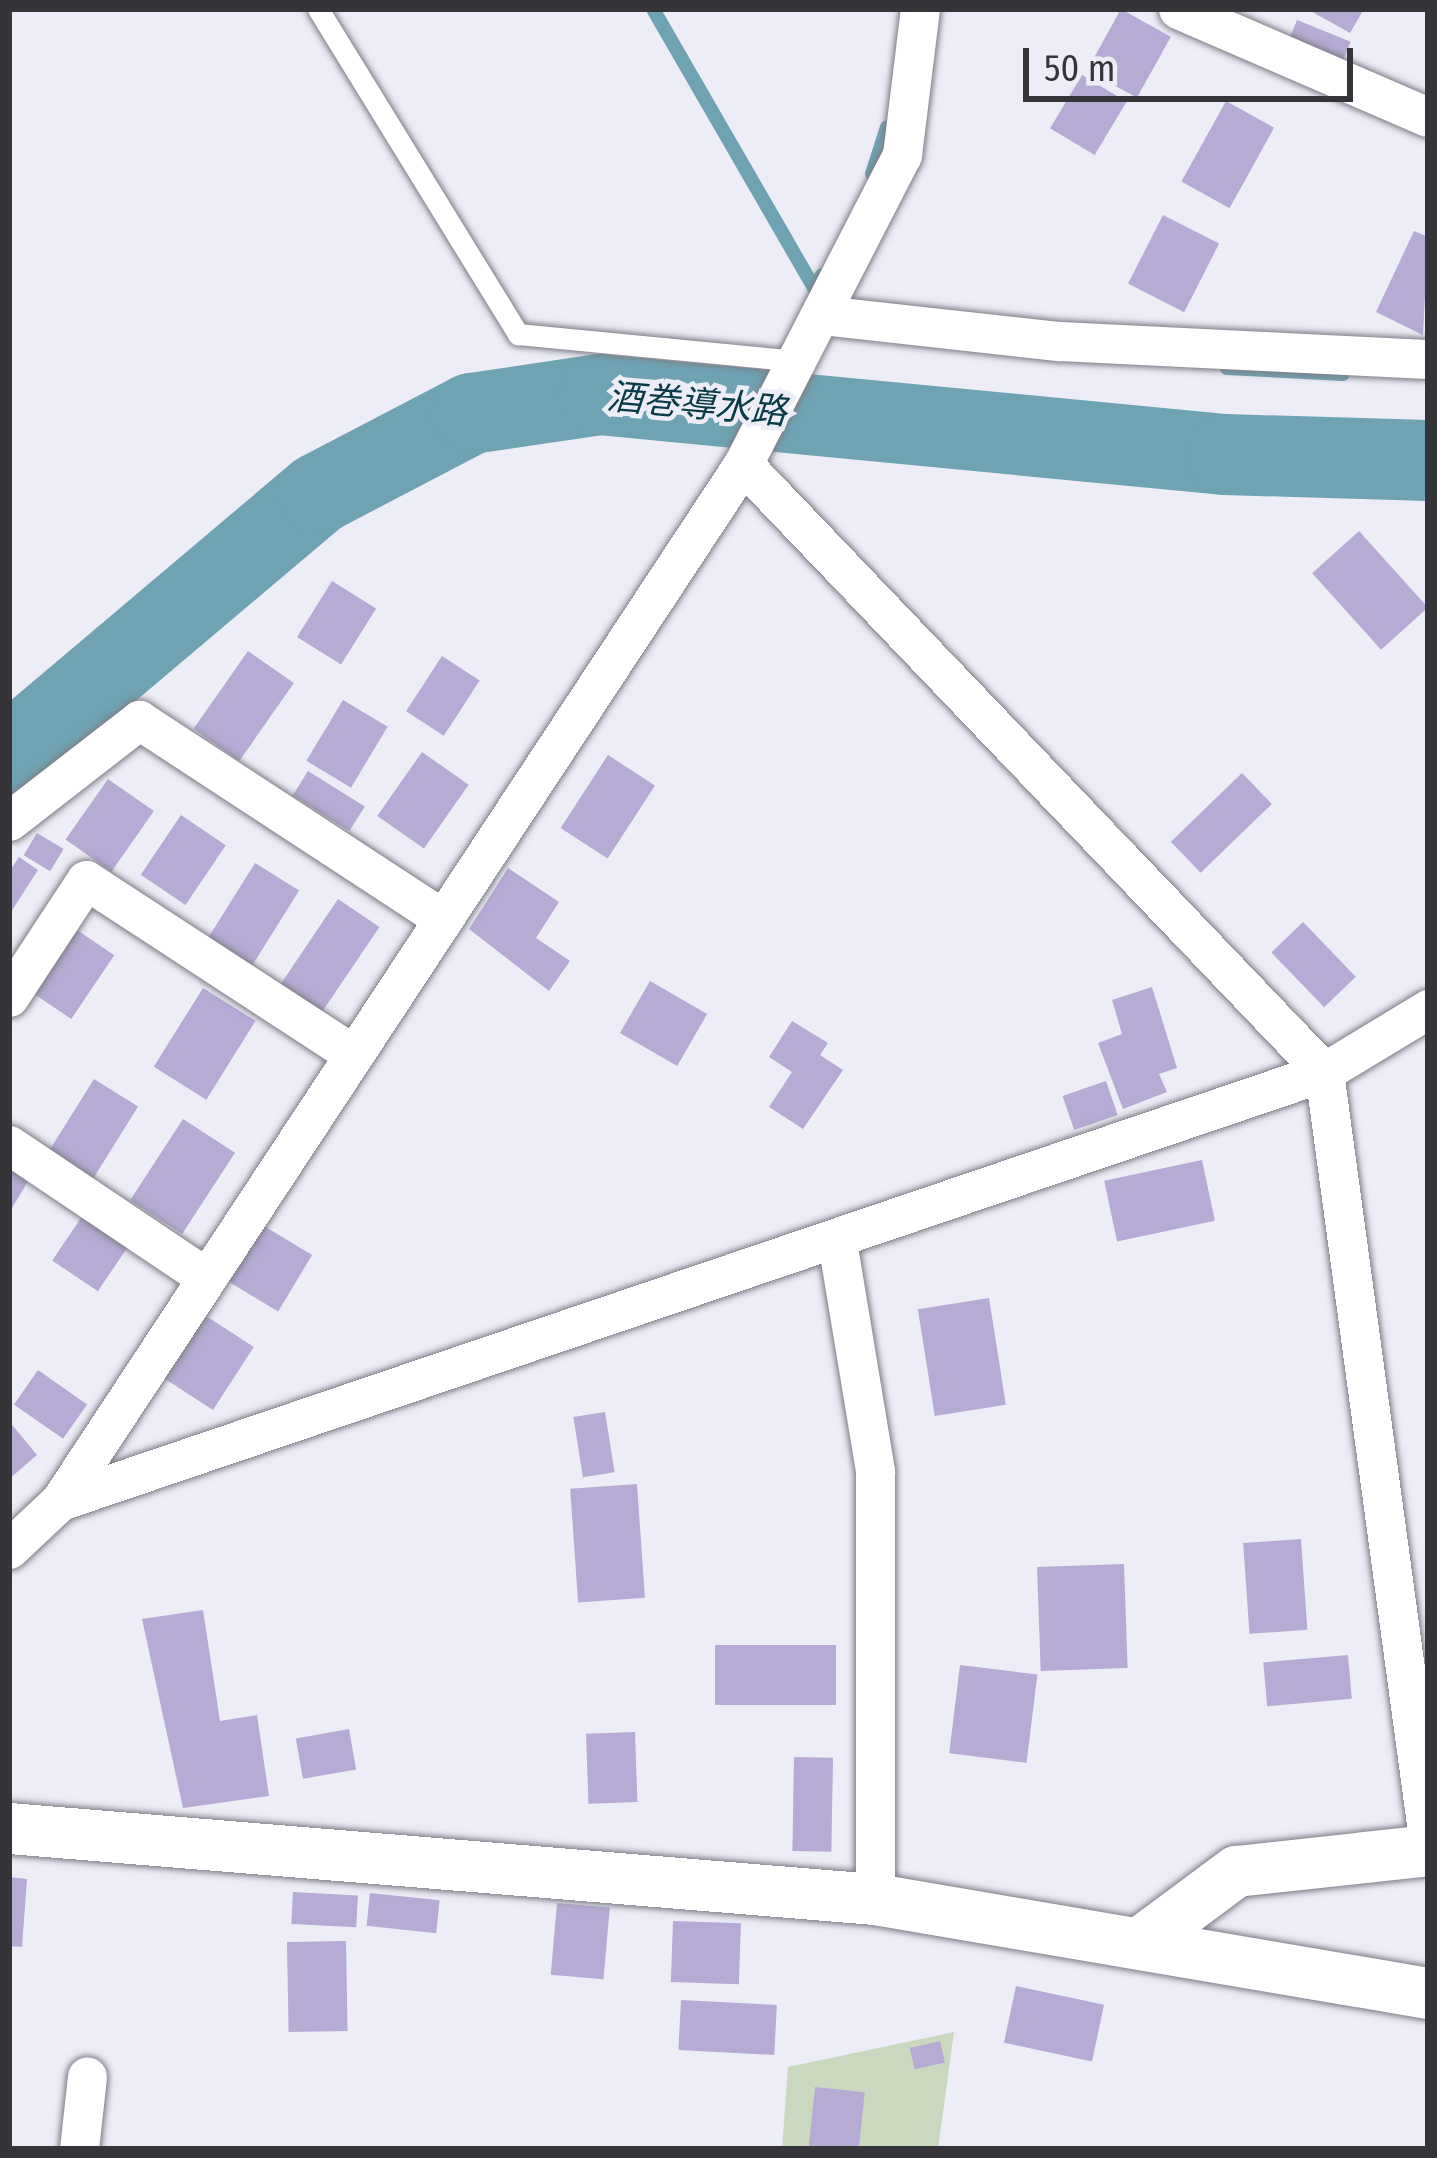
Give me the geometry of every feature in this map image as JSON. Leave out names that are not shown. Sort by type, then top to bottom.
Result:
[{"type":"street","points":[[9,1549],[60,1501],[439,916],[748,454],[902,155],[920,9]]},
{"type":"street","points":[[1178,9],[1428,117]]},
{"type":"street","points":[[822,315],[1309,359],[1428,359]]},
{"type":"street","points":[[748,454],[1324,1072],[1428,1838]]},
{"type":"street","points":[[9,821],[139,720],[439,916]]},
{"type":"street","points":[[9,997],[86,880],[352,1054]]},
{"type":"street","points":[[60,1501],[1324,1072],[1428,1009]]},
{"type":"street","points":[[9,1145],[204,1276]]},
{"type":"street","points":[[837,1241],[875,1471],[874,1899]]},
{"type":"street","points":[[9,1828],[874,1899],[1143,1940],[1428,1993]]},
{"type":"street","points":[[1143,1940],[1236,1871],[1428,1850]]},
{"type":"street","points":[[79,2149],[87,2076]]},
{"type":"lane","points":[[318,9],[518,334],[793,369]]},
{"type":"green space","points":[[954,2032],[938,2149],[782,2149],[788,2067]]},
{"type":"building","points":[[1121,9],[1171,37],[1137,98],[1087,70]]},
{"type":"building","points":[[1307,9],[1364,9],[1350,33]]},
{"type":"building","points":[[1297,20],[1351,42],[1343,61],[1289,39]]},
{"type":"building","points":[[1082,75],[1127,102],[1095,155],[1050,128]]},
{"type":"building","points":[[1226,101],[1274,128],[1230,208],[1181,181]]},
{"type":"building","points":[[1163,215],[1219,244],[1184,312],[1128,284]]},
{"type":"building","points":[[1414,231],[1428,237],[1423,335],[1376,312]]},
{"type":"building","points":[[1359,531],[1428,608],[1381,650],[1312,573]]},
{"type":"building","points":[[332,581],[376,609],[341,665],[297,637]]},
{"type":"building","points":[[248,651],[294,683],[239,761],[194,729]]},
{"type":"building","points":[[442,656],[480,681],[444,736],[406,711]]},
{"type":"building","points":[[343,700],[388,727],[351,788],[306,761]]},
{"type":"building","points":[[422,752],[469,785],[424,849],[377,816]]},
{"type":"building","points":[[608,755],[655,785],[608,858],[561,828]]},
{"type":"building","points":[[308,771],[365,807],[349,831],[293,796]]},
{"type":"building","points":[[1242,773],[1272,804],[1201,873],[1171,842]]},
{"type":"building","points":[[108,779],[154,811],[111,872],[66,840]]},
{"type":"building","points":[[181,815],[226,845],[186,905],[141,875]]},
{"type":"building","points":[[37,833],[64,849],[50,871],[24,855]]},
{"type":"building","points":[[19,857],[38,870],[9,915],[9,872]]},
{"type":"building","points":[[255,863],[299,891],[251,967],[207,939]]},
{"type":"building","points":[[508,868],[559,902],[536,938],[570,961],[549,991],[469,929]]},
{"type":"building","points":[[338,899],[379,927],[320,1015],[279,987]]},
{"type":"building","points":[[1303,922],[1356,977],[1324,1007],[1271,953]]},
{"type":"building","points":[[77,930],[114,955],[71,1019],[34,994]]},
{"type":"building","points":[[650,981],[707,1014],[677,1066],[620,1033]]},
{"type":"building","points":[[1152,987],[1177,1068],[1159,1074],[1167,1092],[1123,1109],[1098,1043],[1122,1034],[1112,1000]]},
{"type":"building","points":[[203,988],[256,1021],[206,1100],[154,1067]]},
{"type":"building","points":[[792,1021],[828,1043],[820,1055],[843,1070],[803,1129],[769,1107],[792,1072],[769,1057]]},
{"type":"building","points":[[94,1079],[138,1107],[93,1179],[49,1151]]},
{"type":"building","points":[[1106,1081],[1118,1115],[1074,1130],[1063,1096]]},
{"type":"building","points":[[183,1119],[235,1153],[182,1234],[130,1200]]},
{"type":"building","points":[[1202,1160],[1215,1221],[1117,1241],[1104,1181]]},
{"type":"building","points":[[9,1166],[30,1178],[9,1213]]},
{"type":"building","points":[[83,1215],[129,1246],[98,1291],[52,1261]]},
{"type":"building","points":[[259,1223],[312,1255],[278,1312],[225,1280]]},
{"type":"building","points":[[989,1298],[1006,1405],[935,1416],[918,1309]]},
{"type":"building","points":[[206,1316],[254,1347],[213,1410],[165,1379]]},
{"type":"building","points":[[38,1370],[87,1404],[63,1439],[14,1404]]},
{"type":"building","points":[[605,1412],[615,1472],[583,1477],[573,1417]]},
{"type":"building","points":[[9,1421],[37,1455],[9,1479]]},
{"type":"building","points":[[637,1484],[645,1598],[578,1602],[570,1489]]},
{"type":"building","points":[[1301,1539],[1307,1630],[1249,1634],[1243,1543]]},
{"type":"building","points":[[1124,1564],[1128,1668],[1041,1671],[1037,1567]]},
{"type":"building","points":[[203,1610],[220,1721],[257,1715],[269,1796],[183,1808],[142,1619]]},
{"type":"building","points":[[715,1645],[836,1645],[836,1705],[715,1705]]},
{"type":"building","points":[[1348,1655],[1352,1699],[1267,1706],[1263,1662]]},
{"type":"building","points":[[960,1665],[1037,1675],[1027,1763],[949,1753]]},
{"type":"building","points":[[349,1729],[356,1769],[303,1779],[296,1738]]},
{"type":"building","points":[[635,1732],[637,1802],[588,1804],[586,1734]]},
{"type":"building","points":[[794,1757],[833,1758],[831,1852],[792,1851]]},
{"type":"building","points":[[9,1877],[27,1879],[22,1947],[9,1946]]},
{"type":"building","points":[[293,1892],[358,1895],[356,1927],[291,1924]]},
{"type":"building","points":[[370,1893],[440,1900],[436,1933],[367,1926]]},
{"type":"building","points":[[557,1903],[610,1908],[604,1979],[551,1975]]},
{"type":"building","points":[[673,1921],[741,1923],[739,1984],[671,1982]]},
{"type":"building","points":[[346,1941],[348,2031],[289,2032],[287,1942]]},
{"type":"building","points":[[1016,1986],[1104,2005],[1092,2061],[1004,2043]]},
{"type":"building","points":[[681,2000],[777,2005],[774,2055],[678,2050]]},
{"type":"building","points":[[940,2041],[945,2062],[915,2069],[910,2048]]},
{"type":"building","points":[[815,2087],[865,2092],[859,2149],[809,2149]]},
{"type":"waterway","points":[[653,9],[814,288],[822,275]]},
{"type":"waterway","points":[[872,174],[887,127]]},
{"type":"waterway","points":[[1227,368],[1343,374]]},
{"type":"waterway","name":"酒巻導水路","points":[[9,754],[318,493],[471,413],[599,394],[1224,454],[1428,460]]}]
